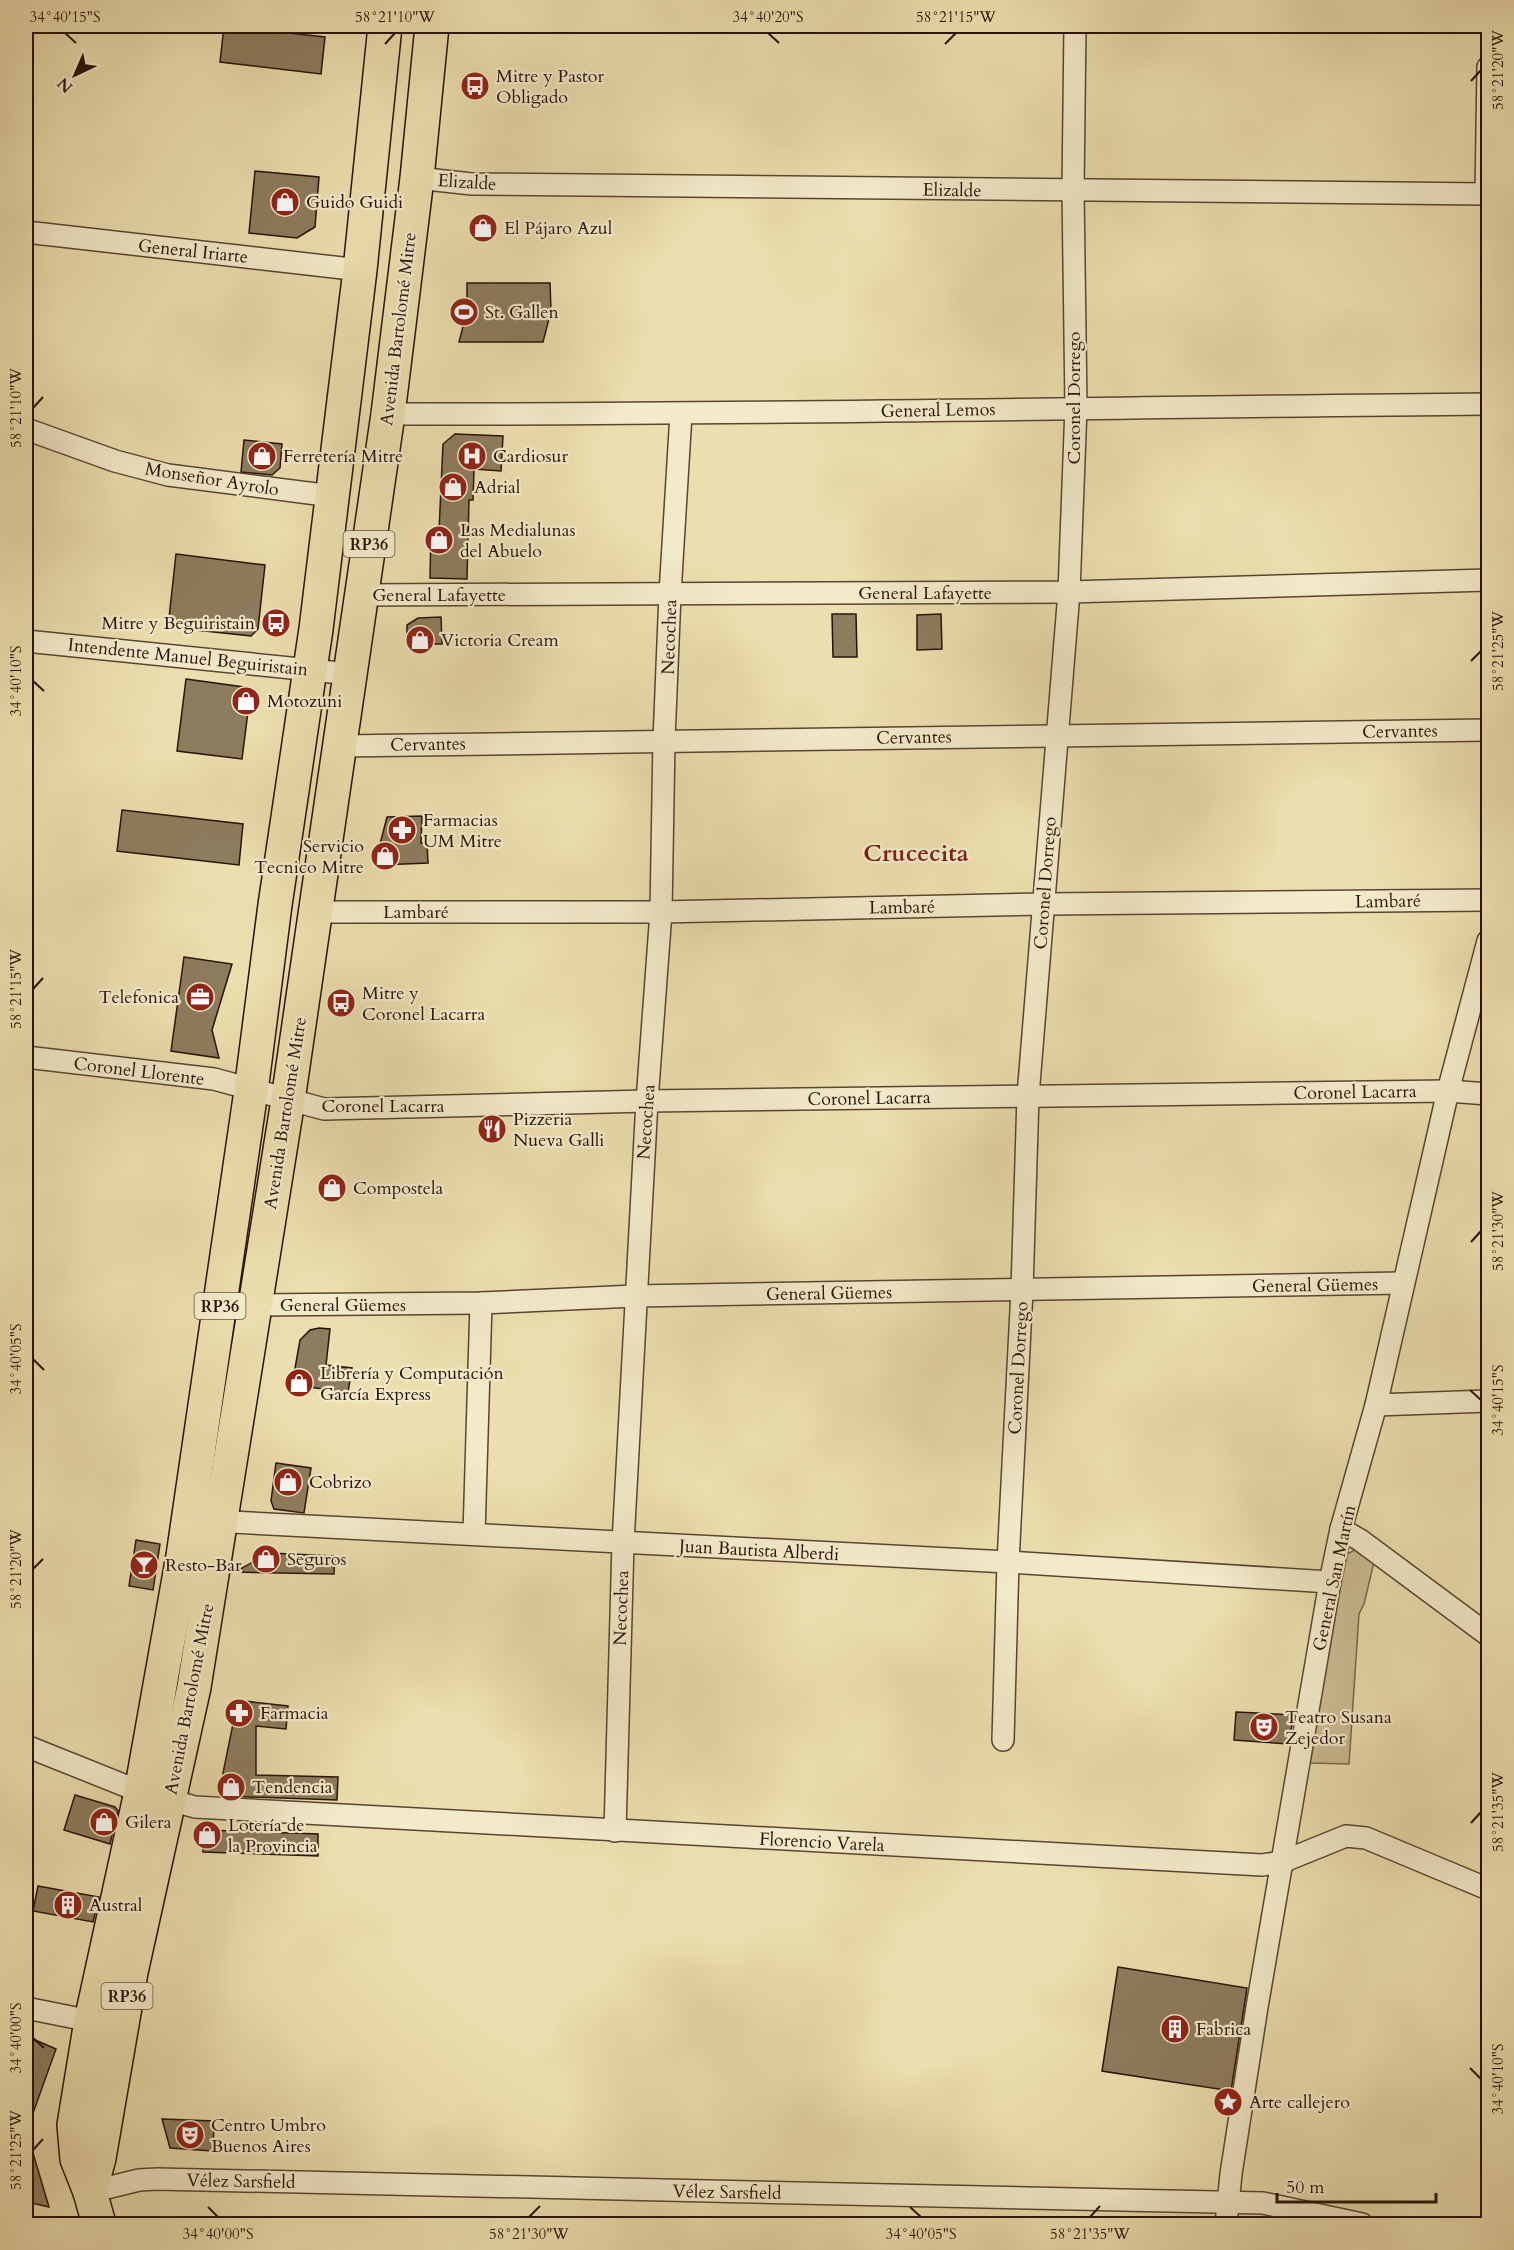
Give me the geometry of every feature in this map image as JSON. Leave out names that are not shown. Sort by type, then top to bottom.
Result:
[{"type":"main road","name":"Avenida Bartolomé Mitre","points":[[99,2224],[77,2159],[74,2125],[91,2021],[155,1796],[194,1687],[204,1521],[251,1091],[332,496],[360,270],[385,26]]},
{"type":"main road","name":"Avenida Bartolomé Mitre","points":[[204,1521],[255,1305],[288,1100],[388,414],[417,178],[432,26]]},
{"type":"main road","name":"Avenida Bartolomé Mitre","points":[[90,2192],[99,2158],[131,1971],[155,1796]]},
{"type":"street","name":"Coronel Dorrego","points":[[1003,1740],[1008,1562],[1022,1290],[1028,1096],[1069,592],[1076,407],[1072,191],[1075,26]]},
{"type":"street","points":[[1487,194],[1488,67]]},
{"type":"street","name":"Elizalde","points":[[417,178],[472,184],[1487,194]]},
{"type":"street","name":"General Iriarte","points":[[26,232],[360,270]]},
{"type":"street","name":"General Lemos","points":[[388,414],[681,414],[1076,407],[1488,404]]},
{"type":"street","name":"Necochea","points":[[615,1831],[623,1543],[635,1296],[661,912],[664,740],[681,414]]},
{"type":"street","name":"Monseñor Ayrolo","points":[[26,429],[115,461],[168,475],[332,496]]},
{"type":"street","name":"General Lafayette","points":[[361,595],[1069,592],[1488,580]]},
{"type":"street","name":"Intendente Manuel Beguiristain","points":[[26,641],[350,674]]},
{"type":"street","name":"Cervantes","points":[[340,746],[1488,730]]},
{"type":"street","name":"Lambaré","points":[[316,912],[661,912],[1044,904],[1488,900]]},
{"type":"street","name":"General San Martín","points":[[1227,2214],[1257,2007],[1330,1582],[1341,1529],[1376,1405],[1448,1091],[1488,941]]},
{"type":"street","name":"Coronel Llorente","points":[[26,1057],[214,1079],[251,1091]]},
{"type":"street","name":"Coronel Lacarra","points":[[251,1091],[324,1109],[647,1101],[1028,1096],[1448,1091],[1488,1094]]},
{"type":"street","name":"General Güemes","points":[[255,1305],[481,1304],[635,1296],[1403,1283]]},
{"type":"street","points":[[474,1534],[481,1304]]},
{"type":"street","points":[[1376,1405],[1488,1401]]},
{"type":"street","name":"Juan Bautista Alberdi","points":[[204,1521],[1008,1562],[1330,1582]]},
{"type":"street","points":[[1341,1529],[1360,1540],[1488,1635]]},
{"type":"street","name":"Florencio Varela","points":[[26,1746],[155,1796],[195,1807],[1262,1865],[1282,1862],[1346,1836],[1355,1836],[1366,1838],[1488,1889]]},
{"type":"street","points":[[26,2008],[91,2021]]},
{"type":"street","name":"Vélez Sarsfield","points":[[90,2192],[138,2180],[157,2179],[1227,2214],[1263,2204],[1362,2224]]},
{"type":"shaded area","points":[[1356,1549],[1374,1562],[1364,1604],[1359,1614],[1349,1764],[1310,1763],[1344,1556]]},
{"type":"building","points":[[224,26],[325,37],[321,74],[220,62]]},
{"type":"building","name":"Guido Guidi","points":[[255,171],[319,177],[315,227],[297,238],[249,233]]},
{"type":"building","points":[[467,283],[550,283],[551,311],[543,342],[459,342],[467,311]]},
{"type":"building","points":[[455,434],[503,436],[501,471],[474,469],[473,500],[469,500],[467,579],[430,578],[431,531],[439,531],[443,444]]},
{"type":"building","name":"Ferretería Mitre","points":[[244,440],[282,444],[280,468],[272,475],[241,472]]},
{"type":"building","points":[[176,554],[265,565],[258,629],[251,636],[168,627]]},
{"type":"building","points":[[832,614],[856,614],[857,657],[833,657]]},
{"type":"building","points":[[941,614],[942,649],[917,650],[917,615]]},
{"type":"building","points":[[441,617],[442,644],[407,644],[407,625],[418,618]]},
{"type":"building","points":[[186,679],[251,688],[242,759],[177,751]]},
{"type":"building","points":[[122,810],[243,824],[239,865],[117,851]]},
{"type":"building","points":[[422,816],[421,843],[427,843],[428,863],[380,865],[380,844],[387,817]]},
{"type":"building","name":"Telefonica","points":[[184,957],[232,964],[212,1030],[219,1058],[171,1051]]},
{"type":"building","points":[[330,1329],[326,1365],[352,1368],[348,1392],[292,1385],[300,1340],[310,1330]]},
{"type":"building","points":[[276,1463],[311,1468],[304,1513],[274,1509],[271,1501]]},
{"type":"building","name":"Resto-Bar","points":[[136,1540],[160,1544],[153,1590],[129,1586]]},
{"type":"building","points":[[269,1553],[335,1556],[334,1574],[235,1572]]},
{"type":"building","points":[[235,1700],[288,1706],[286,1729],[256,1726],[256,1775],[338,1777],[337,1800],[222,1796],[223,1773],[233,1724]]},
{"type":"building","name":"Teatro Susana Zejedor","points":[[1236,1712],[1294,1715],[1288,1744],[1234,1740]]},
{"type":"building","points":[[75,1795],[115,1807],[118,1811],[110,1844],[64,1830]]},
{"type":"building","points":[[204,1830],[318,1834],[318,1856],[203,1852]]},
{"type":"building","name":"Austral","points":[[38,1886],[99,1897],[93,1922],[33,1911]]},
{"type":"building","name":"Fabrica","points":[[1118,1967],[1247,1988],[1231,2091],[1102,2071]]},
{"type":"building","points":[[26,2036],[56,2049],[28,2127],[26,2127]]},
{"type":"building","name":"Centro Umbro Buenos Aires","points":[[162,2119],[215,2121],[212,2151],[170,2148]]},
{"type":"building","points":[[30,2143],[49,2207],[26,2202],[26,2144]]},
{"type":"place","name":"Mitre y Pastor Obligado","points":[[475,86]]},
{"type":"place","name":"Guido Guidi","points":[[285,202]]},
{"type":"place","name":"El Pájaro Azul","points":[[483,228]]},
{"type":"place","name":"St. Gallen","points":[[464,312]]},
{"type":"place","name":"Ferretería Mitre","points":[[262,456]]},
{"type":"place","name":"Cardiosur","points":[[472,456]]},
{"type":"place","name":"Adrial","points":[[453,487]]},
{"type":"place","name":"Las Medialunas del Abuelo","points":[[439,540]]},
{"type":"place","name":"Mitre y Beguiristain","points":[[276,623]]},
{"type":"place","name":"Victoria Cream","points":[[420,640]]},
{"type":"place","name":"Motozuni","points":[[246,701]]},
{"type":"place","name":"Farmacias UM Mitre","points":[[402,830]]},
{"type":"place","name":"Servicio Tecnico Mitre","points":[[385,856]]},
{"type":"place","name":"Telefonica","points":[[200,997]]},
{"type":"place","name":"Mitre y Coronel Lacarra","points":[[341,1003]]},
{"type":"place","name":"Pizzeria Nueva Galli","points":[[492,1129]]},
{"type":"place","name":"Compostela","points":[[332,1188]]},
{"type":"place","name":"Librería y Computación García Express","points":[[299,1383]]},
{"type":"place","name":"Cobrizo","points":[[288,1482]]},
{"type":"place","name":"Seguros","points":[[266,1559]]},
{"type":"place","name":"Resto-Bar","points":[[144,1565]]},
{"type":"place","name":"Farmacia","points":[[239,1713]]},
{"type":"place","name":"Teatro Susana Zejedor","points":[[1264,1727]]},
{"type":"place","name":"Tendencia","points":[[231,1787]]},
{"type":"place","name":"Gilera","points":[[104,1822]]},
{"type":"place","name":"Lotería de la Provincia","points":[[207,1835]]},
{"type":"place","name":"Austral","points":[[68,1905]]},
{"type":"place","name":"Fabrica","points":[[1175,2029]]},
{"type":"place","name":"Arte callejero","points":[[1228,2102]]},
{"type":"place","name":"Centro Umbro Buenos Aires","points":[[190,2135]]},
{"type":"district","name":"Crucecita","points":[[916,853]]}]
